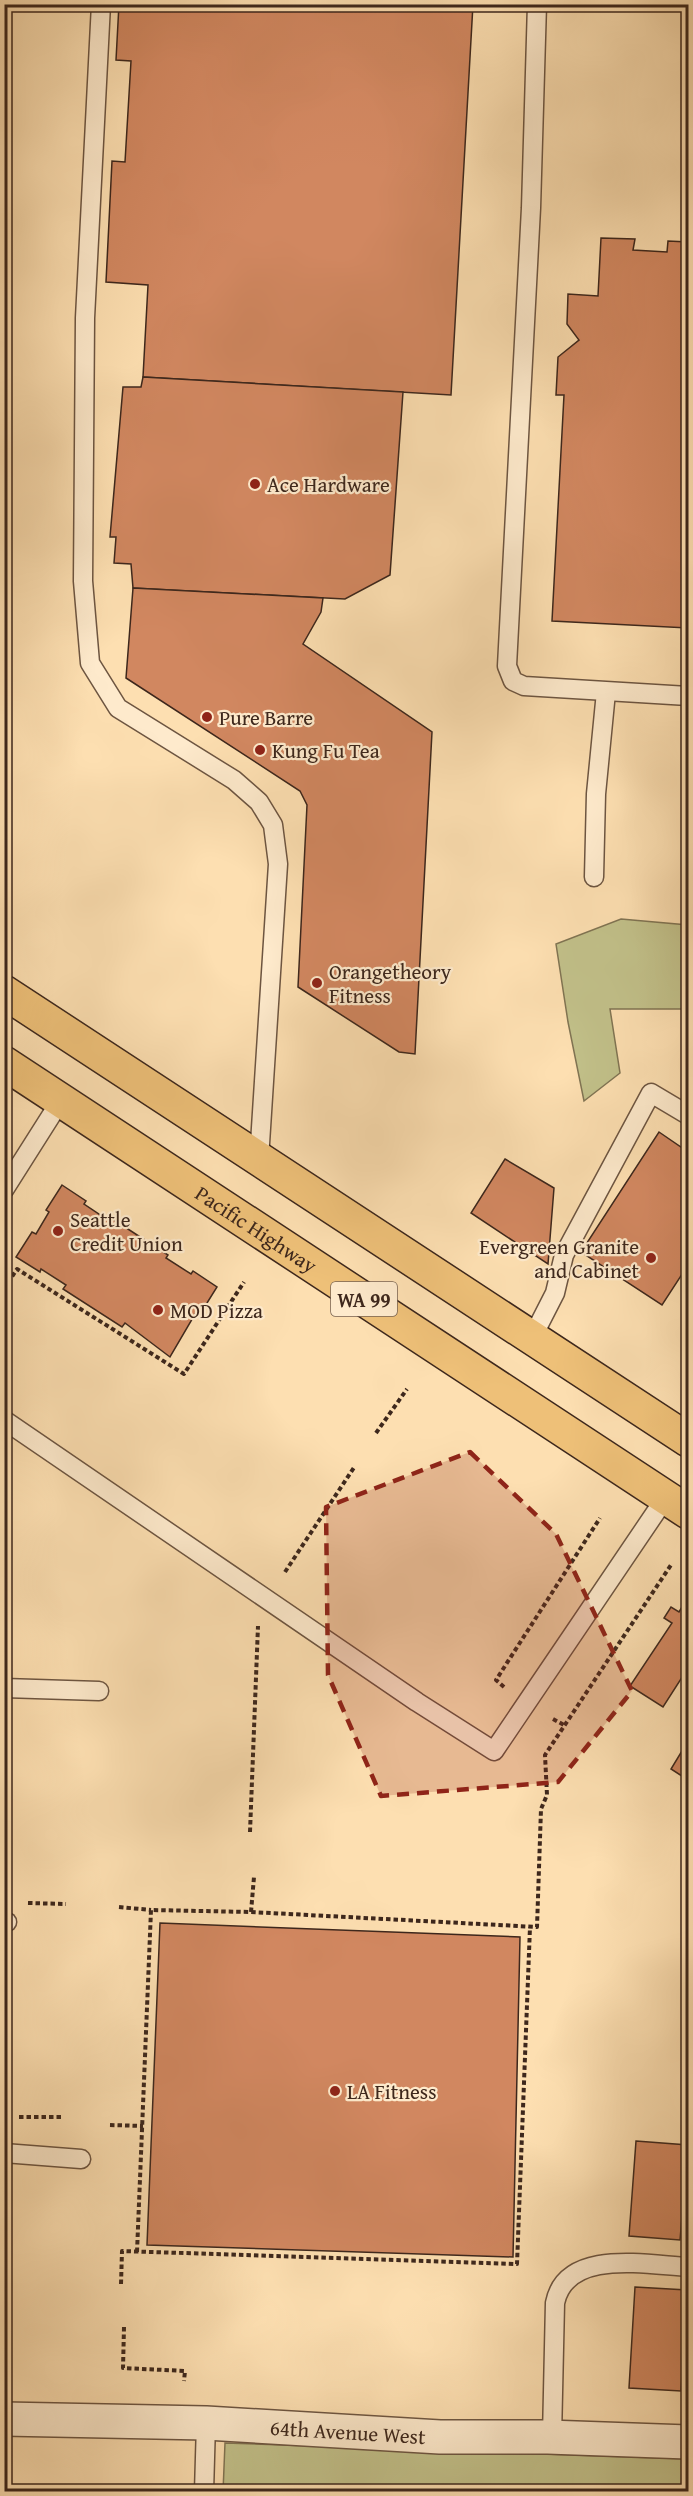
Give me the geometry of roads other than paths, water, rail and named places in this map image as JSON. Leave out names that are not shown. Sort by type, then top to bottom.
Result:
[{"type":"highway","name":"WA 99","points":[[4,992],[688,1440]]},
{"type":"highway","name":"Pacific Highway","points":[[4,1063],[677,1505]]},
{"type":"street","name":"64th Avenue West","points":[[4,2419],[206,2423],[440,2437],[552,2437],[688,2442]]},
{"type":"lane","points":[[101,4],[85,318],[83,581],[90,663],[118,708],[234,780],[259,802],[273,825],[278,864],[259,1159]]},
{"type":"lane","points":[[537,4],[531,208],[507,666],[513,681],[524,686],[688,696]]},
{"type":"lane","points":[[594,877],[596,794],[606,692]]},
{"type":"lane","points":[[532,1338],[555,1293],[564,1255],[651,1092],[688,1115]]},
{"type":"lane","points":[[4,1190],[62,1100]]},
{"type":"lane","points":[[4,1420],[417,1702],[494,1751],[677,1505]]},
{"type":"lane","points":[[4,1688],[99,1691]]},
{"type":"lane","points":[[4,2153],[81,2159]]},
{"type":"lane","points":[[552,2437],[555,2303],[565,2280],[574,2273],[597,2264],[688,2266]]},
{"type":"lane","points":[[204,2492],[206,2423]]},
{"type":"place","name":"Ace Hardware","points":[[255,484]]},
{"type":"place","name":"Pure Barre","points":[[207,717]]},
{"type":"place","name":"Kung Fu Tea","points":[[260,750]]},
{"type":"place","name":"Orangetheory Fitness","points":[[317,983]]},
{"type":"place","name":"Seattle Credit Union","points":[[58,1231]]},
{"type":"place","name":"Evergreen Granite and Cabinet","points":[[651,1258]]},
{"type":"place","name":"MOD Pizza","points":[[158,1310]]},
{"type":"place","name":"LA Fitness","points":[[335,2091]]}]
